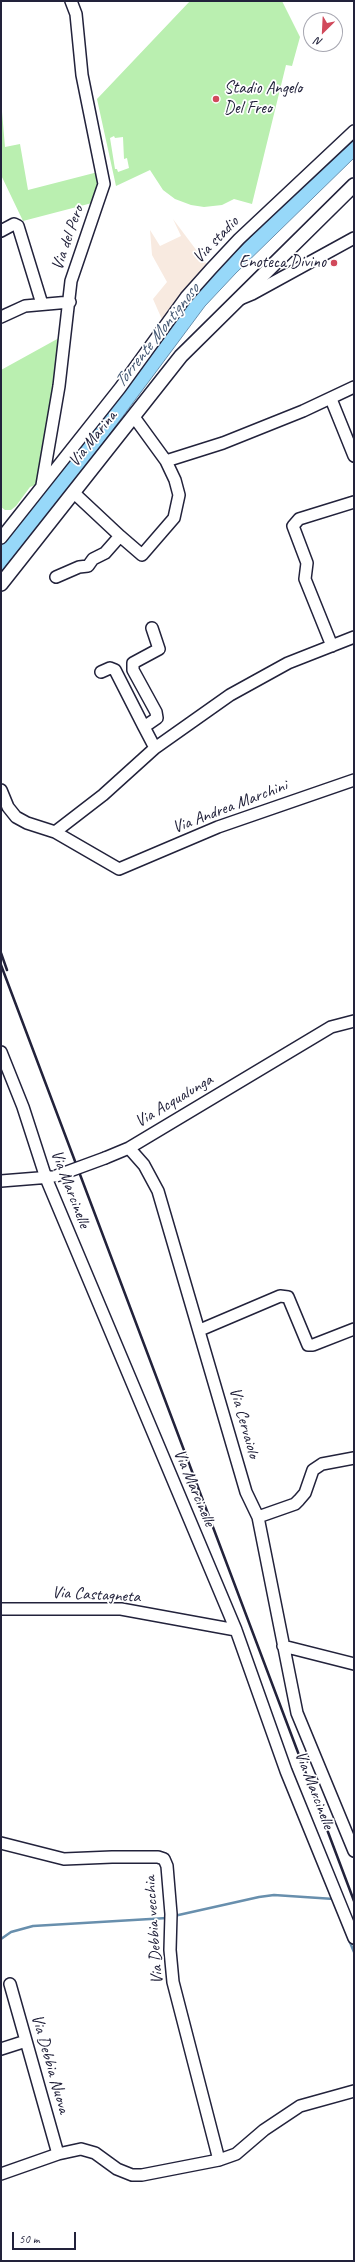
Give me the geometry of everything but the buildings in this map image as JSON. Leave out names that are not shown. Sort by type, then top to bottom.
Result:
[{"type":"main road","name":"Via Marina","points":[[1,584],[181,356],[236,300],[354,186]]},
{"type":"street","name":"Via del Pero","points":[[42,488],[70,302],[70,281],[104,184],[82,75],[76,14],[71,1]]},
{"type":"street","name":"Via stadio","points":[[1,538],[120,388],[186,297],[239,239],[354,131]]},
{"type":"street","points":[[1,231],[14,224],[18,226],[42,304]]},
{"type":"street","points":[[236,300],[252,294],[354,238]]},
{"type":"street","points":[[1,317],[25,306],[70,302]]},
{"type":"street","points":[[166,461],[223,443],[331,399],[354,387]]},
{"type":"street","points":[[331,399],[354,456]]},
{"type":"street","points":[[73,492],[142,555],[174,518],[179,495],[166,461],[134,417]]},
{"type":"street","points":[[332,646],[305,579],[307,562],[293,526],[299,519],[354,502]]},
{"type":"street","points":[[56,577],[79,567],[88,566],[93,559],[105,552],[120,536]]},
{"type":"street","points":[[144,727],[156,718],[156,712],[133,670],[134,664],[159,649],[152,628]]},
{"type":"street","points":[[1,790],[8,807],[16,817],[28,824],[54,832],[87,808],[155,748],[230,695],[288,663],[354,637]]},
{"type":"street","points":[[101,672],[110,668],[115,670],[155,748]]},
{"type":"street","name":"Via Andrea Marchini","points":[[54,832],[119,869],[218,827],[354,780]]},
{"type":"street","name":"Via Acqualunga","points":[[1,1181],[51,1177],[129,1148],[331,1027],[354,1021]]},
{"type":"street","name":"Via Marcinelle","points":[[1,1052],[236,1630],[286,1771],[354,1938]]},
{"type":"street","name":"Via Cervaiolo","points":[[129,1148],[144,1165],[158,1191],[200,1330],[246,1492],[258,1517],[297,1714],[354,1851]]},
{"type":"street","points":[[200,1330],[280,1296],[288,1297],[308,1345],[313,1345],[354,1329]]},
{"type":"street","points":[[258,1517],[282,1509],[300,1500],[305,1493],[313,1470],[322,1464],[354,1458]]},
{"type":"street","name":"Via Castagneta","points":[[1,1609],[121,1609],[236,1630]]},
{"type":"street","points":[[283,1646],[354,1664]]},
{"type":"street","name":"Via Debbia vecchia","points":[[1,1844],[64,1859],[112,1857],[158,1857],[164,1859],[167,1866],[171,1917],[170,1950],[173,1982],[219,2160]]},
{"type":"street","name":"Via Debbia Nuova","points":[[10,1984],[58,2154]]},
{"type":"street","points":[[1,2049],[26,2041]]},
{"type":"street","points":[[1,2174],[58,2154],[88,2150],[120,2171],[132,2175],[142,2175],[219,2160],[236,2154],[264,2130],[300,2106],[354,2091]]},
{"type":"shaded area","points":[[173,219],[209,267],[164,324],[153,299],[167,282],[152,255],[150,230],[160,246],[181,236]]},
{"type":"green space","points":[[190,1],[282,1],[300,37],[292,66],[286,65],[252,204],[234,199],[222,205],[204,207],[191,205],[175,199],[163,190],[150,170],[116,186],[97,99]],"holes":[[[114,136],[115,138],[123,137],[124,159],[127,158],[129,168],[118,172],[117,169],[115,169],[110,138]]]},
{"type":"green space","points":[[1,100],[5,147],[20,144],[28,190],[98,172],[100,183],[92,203],[23,221],[1,175]]},
{"type":"green space","points":[[59,338],[49,418],[37,484],[30,487],[16,506],[11,510],[5,510],[1,507],[1,370]]},
{"type":"water","points":[[354,136],[354,158],[236,273],[205,306],[77,478],[1,572],[1,545],[197,290]]},
{"type":"waterway","points":[[174,1916],[274,1895],[334,1899]]},
{"type":"waterway","points":[[1,1939],[11,1932],[33,1926],[167,1918]]},
{"type":"waterway","points":[[349,1940],[354,1952]]},
{"type":"railway","points":[[1,953],[7,970]]},
{"type":"railway","points":[[1,965],[354,1901]]},
{"type":"place","name":"Stadio Angelo Del Freo","points":[[216,99]]},
{"type":"place","name":"Enoteca Divino","points":[[334,263]]},
{"type":"water label","name":"Torrente Montignoso","points":[[157,336]]}]
